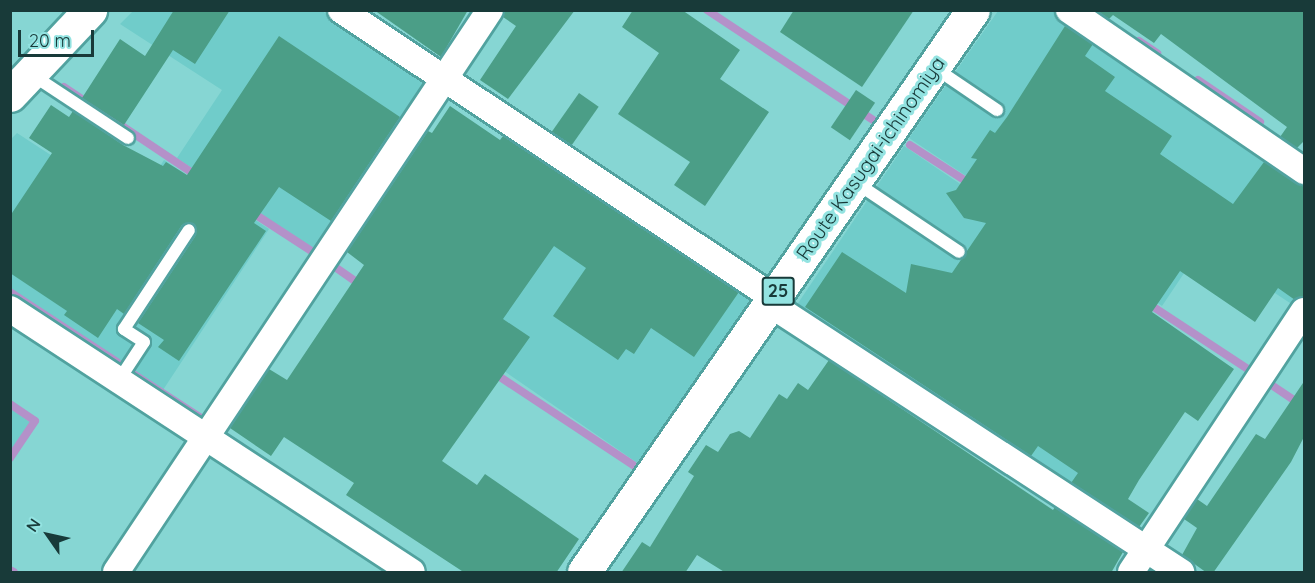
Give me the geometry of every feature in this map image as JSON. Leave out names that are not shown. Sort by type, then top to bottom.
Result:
[{"type":"main road","points":[[20,84],[90,10]]},
{"type":"main road","name":"Route Kasugai-ichinomiya","points":[[584,573],[973,10]]},
{"type":"street","points":[[341,10],[1181,573]]},
{"type":"street","points":[[116,573],[490,10]]},
{"type":"street","points":[[1069,10],[1305,171]]},
{"type":"street","points":[[10,309],[412,573]]},
{"type":"street","points":[[1131,573],[1305,311]]},
{"type":"lane","points":[[933,67],[996,110]]},
{"type":"lane","points":[[20,84],[128,138]]},
{"type":"lane","points":[[854,182],[958,252]]},
{"type":"lane","points":[[119,380],[144,342],[124,329],[189,230]]},
{"type":"shaded area","points":[[133,11],[322,11],[425,79],[427,90],[319,253],[177,158],[222,90],[120,24]]},
{"type":"shaded area","points":[[998,11],[1055,11],[1304,177],[1304,295],[1296,307],[1203,245],[1162,306],[909,138]]},
{"type":"shaded area","points":[[17,133],[132,208],[164,160],[269,229],[163,390],[11,289],[10,140]]},
{"type":"shaded area","points":[[904,146],[1188,338],[1080,498],[796,306]]},
{"type":"shaded area","points":[[559,167],[750,293],[750,304],[639,464],[446,331]]},
{"type":"shaded area","points":[[11,409],[30,422],[11,452]]},
{"type":"building","points":[[174,10],[230,10],[195,64],[173,50],[124,125],[82,98],[120,39],[145,56]]},
{"type":"building","points":[[374,10],[468,10],[441,57]]},
{"type":"building","points":[[505,10],[575,10],[508,99],[480,80],[516,26],[503,17]]},
{"type":"building","points":[[633,10],[682,10],[740,50],[720,79],[769,112],[705,206],[674,185],[690,162],[618,114],[659,53],[622,27]]},
{"type":"building","points":[[794,10],[914,10],[862,87],[780,32]]},
{"type":"building","points":[[1096,10],[1305,10],[1305,140],[1297,148],[1280,137],[1287,127],[1161,34],[1154,43],[1113,15],[1109,19]]},
{"type":"building","points":[[1065,26],[1093,44],[1085,56],[1115,77],[1105,91],[1172,136],[1160,154],[1233,204],[1264,162],[1305,186],[1305,296],[1295,300],[1278,288],[1255,322],[1180,271],[1152,312],[1234,369],[1198,421],[1185,412],[1139,480],[1128,499],[1149,513],[1139,527],[1071,483],[1078,473],[1038,446],[1031,456],[805,307],[842,252],[906,293],[911,264],[952,273],[986,223],[964,218],[946,193],[956,190],[977,159],[971,158],[990,130],[995,133],[1007,117]]},
{"type":"building","points":[[279,36],[400,117],[331,221],[279,187],[254,223],[266,231],[179,361],[158,347],[164,340],[138,323],[196,235],[193,223],[182,225],[124,314],[117,309],[98,338],[64,315],[67,311],[10,273],[10,216],[52,153],[29,138],[51,105],[69,117],[73,111],[123,145],[163,166],[166,162],[187,175]]},
{"type":"building","points":[[856,90],[875,103],[850,140],[831,127]]},
{"type":"building","points":[[579,93],[599,107],[571,146],[551,132]]},
{"type":"building","points":[[450,106],[500,140],[503,136],[739,292],[694,357],[651,328],[634,354],[626,349],[618,360],[553,316],[586,268],[554,246],[503,319],[530,337],[442,461],[477,485],[485,474],[579,539],[556,573],[465,573],[346,495],[354,483],[284,437],[271,456],[230,428],[269,369],[287,380],[364,265],[347,252],[428,131],[432,133]]},
{"type":"building","points":[[829,360],[1053,510],[1055,507],[1123,552],[1111,573],[726,573],[697,555],[685,573],[621,573],[642,542],[650,547],[694,476],[688,472],[706,445],[718,452],[730,434],[739,431],[750,438],[779,394],[787,399],[798,383],[808,390]]},
{"type":"building","points":[[1305,380],[1305,435],[1291,462],[1213,573],[1207,573],[1182,555],[1197,528],[1184,519],[1197,499],[1207,506],[1256,434],[1265,439]]},
{"type":"waterway","points":[[707,10],[873,120]]},
{"type":"waterway","points":[[1139,41],[1157,53]]},
{"type":"waterway","points":[[1198,80],[1260,122]]},
{"type":"waterway","points":[[64,87],[197,176]]},
{"type":"waterway","points":[[910,145],[972,185]]},
{"type":"waterway","points":[[250,211],[316,254]]},
{"type":"waterway","points":[[335,267],[361,285]]},
{"type":"waterway","points":[[10,292],[117,362]]},
{"type":"waterway","points":[[1146,302],[1249,370]]},
{"type":"waterway","points":[[494,373],[633,465]]},
{"type":"waterway","points":[[135,375],[201,418]]},
{"type":"waterway","points":[[1270,384],[1301,405]]},
{"type":"waterway","points":[[10,404],[35,421],[10,458]]},
{"type":"waterway","points":[[10,570],[14,572]]}]
